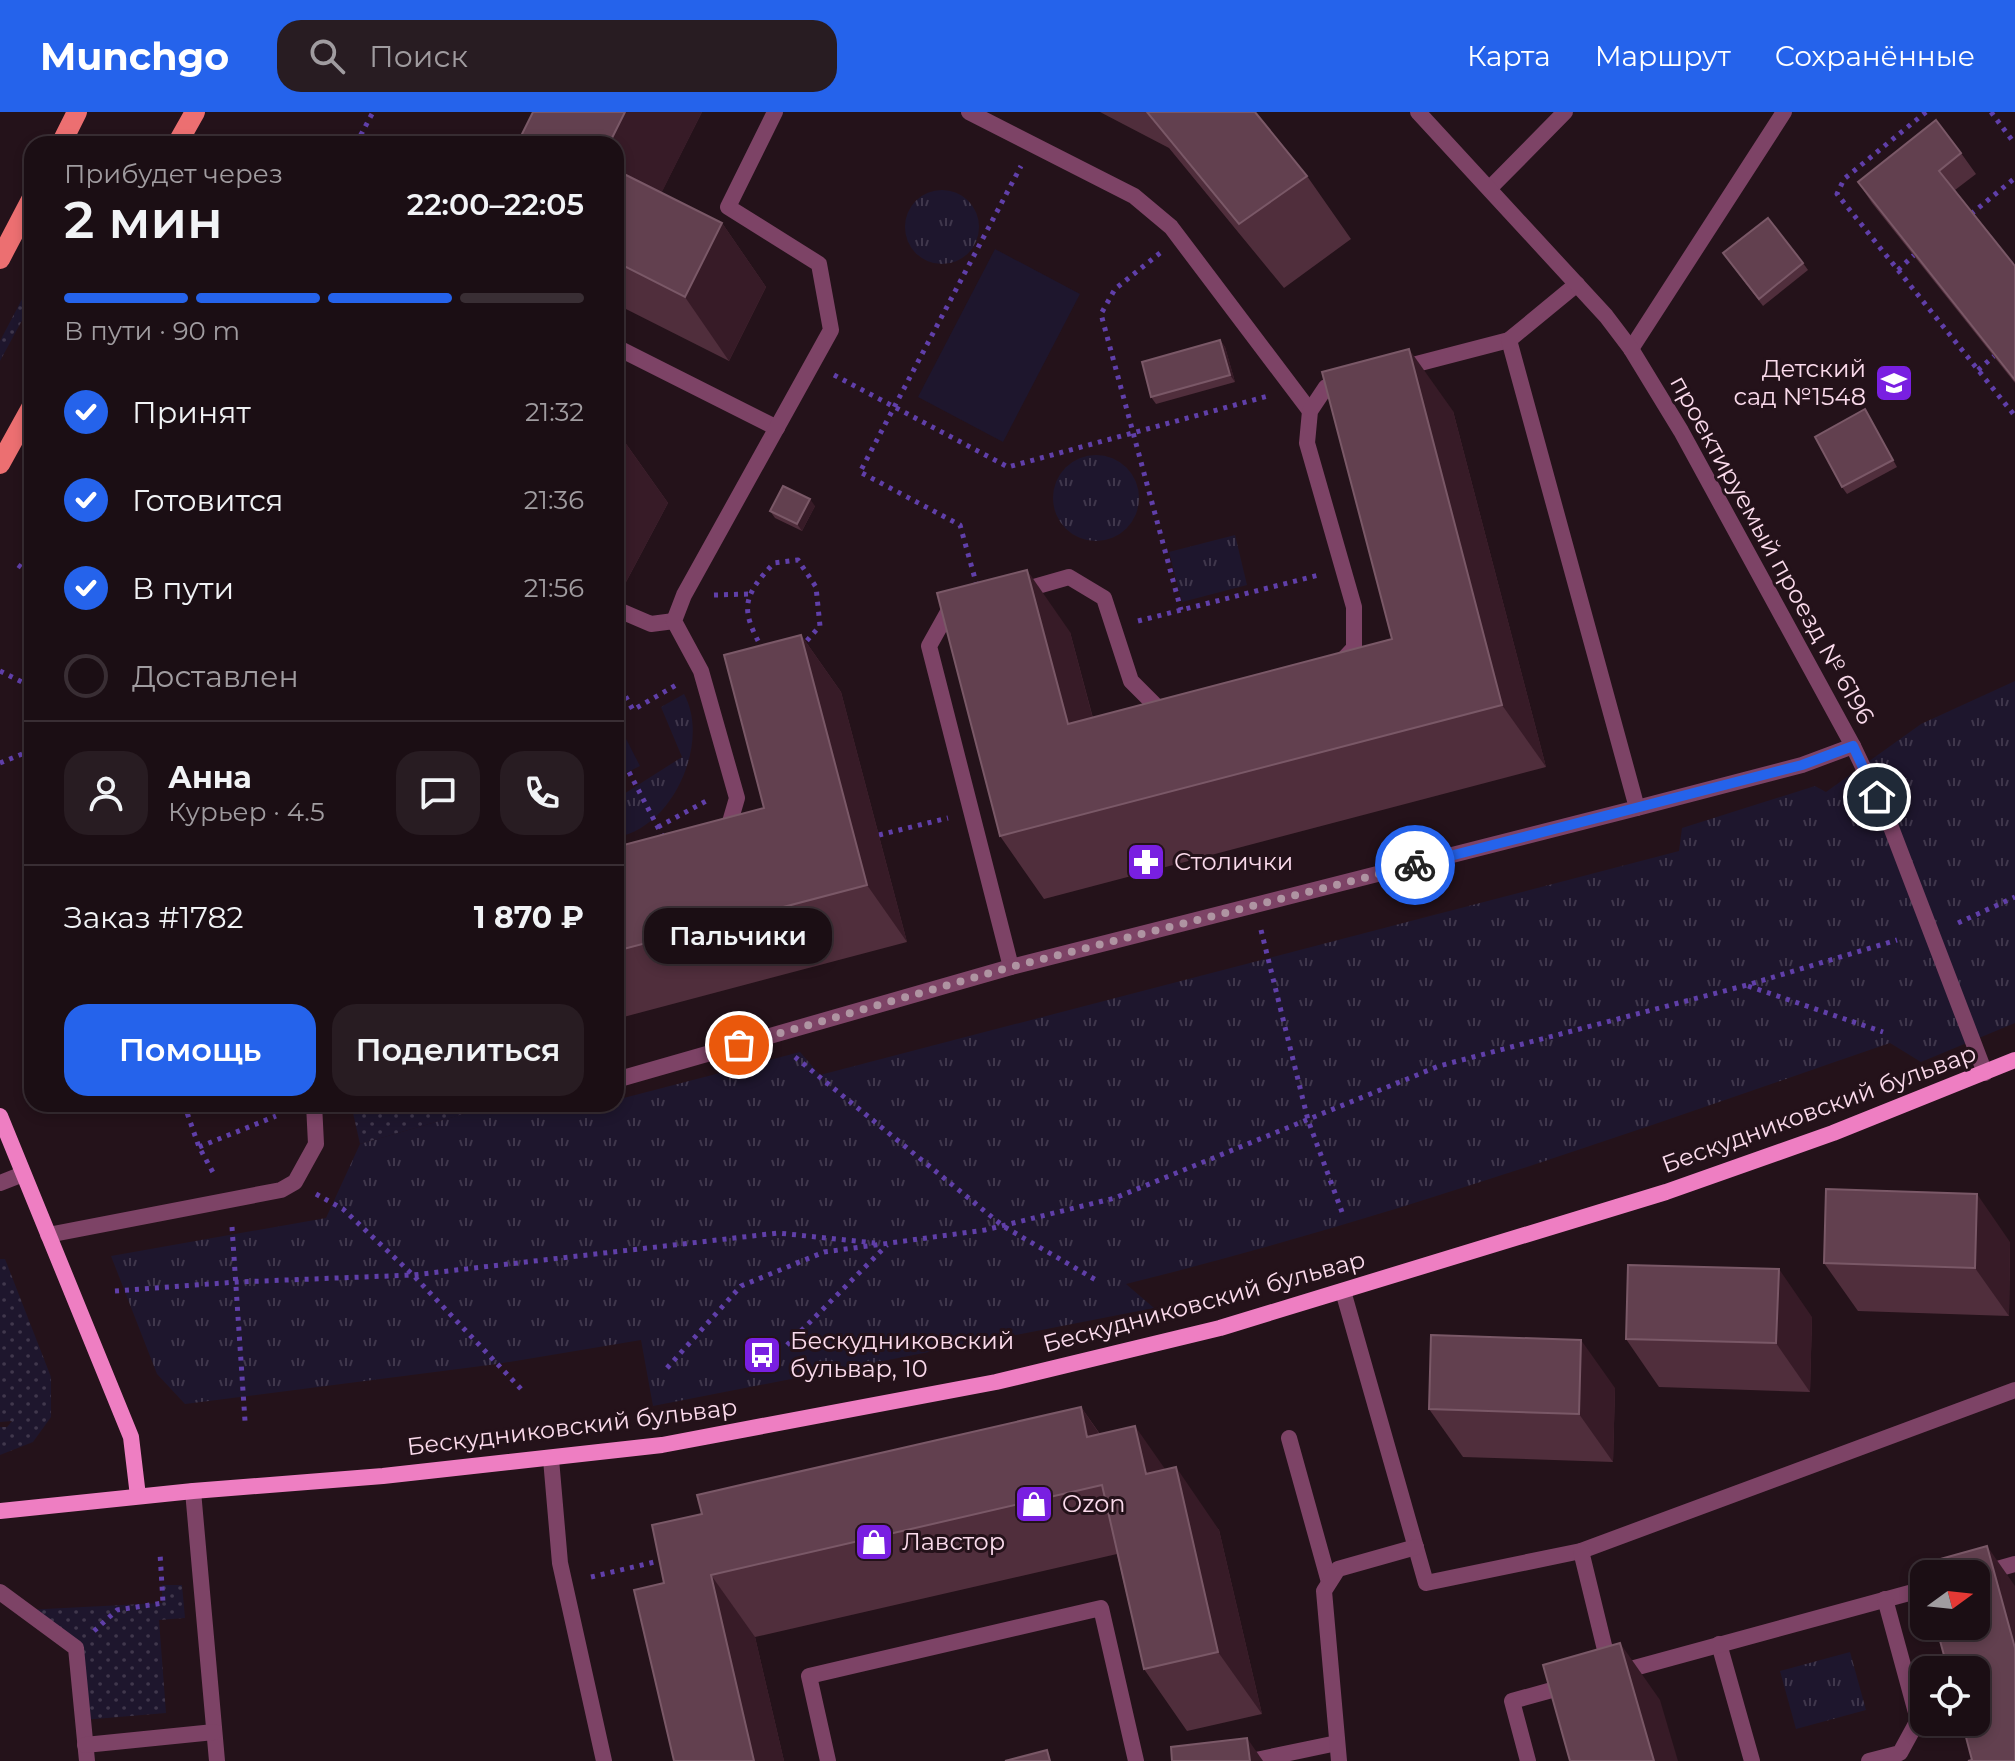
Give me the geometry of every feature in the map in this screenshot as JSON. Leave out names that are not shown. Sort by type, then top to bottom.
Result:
[{"type":"main road","points":[[65,136],[77,112]]},
{"type":"main road","points":[[182,136],[195,112]]},
{"type":"main road","points":[[0,259],[24,213]]},
{"type":"main road","points":[[0,464],[24,420]]},
{"type":"street","points":[[674,855],[704,847],[730,822],[737,798],[701,671],[674,621],[684,595],[831,330],[819,264],[728,207],[775,112]]},
{"type":"street","points":[[969,112],[1134,196],[1171,227],[1310,411]]},
{"type":"street","name":"проектируемый проезд № 6196","points":[[1418,112],[1577,284],[1631,349],[1681,431],[1853,746],[1889,822],[1985,1073]]},
{"type":"street","points":[[1490,188],[1565,112]]},
{"type":"street","points":[[1631,349],[1784,112]]},
{"type":"street","points":[[1387,372],[1509,340],[1577,284]]},
{"type":"street","points":[[1509,340],[1637,808]]},
{"type":"street","points":[[624,351],[777,428]]},
{"type":"street","points":[[1330,672],[1354,648],[1354,607],[1307,443],[1310,411],[1326,387],[1356,379]]},
{"type":"street","points":[[1011,594],[1069,577],[1104,598],[1131,681],[1161,711],[1183,712]]},
{"type":"street","points":[[981,602],[948,612],[929,646],[1011,967]]},
{"type":"street","points":[[624,612],[651,624],[674,621]]},
{"type":"street","points":[[624,1078],[1011,967],[1802,765],[1853,746]]},
{"type":"street","name":"Бескудниковский бульвар","points":[[0,1511],[383,1476],[662,1445],[996,1382],[1220,1328],[1666,1192],[1833,1133],[2015,1060]]},
{"type":"street","points":[[48,1235],[281,1190],[295,1182],[316,1144],[314,1112]]},
{"type":"street","points":[[0,1116],[131,1437],[138,1496]]},
{"type":"street","points":[[0,1183],[23,1174]]},
{"type":"street","points":[[1343,1291],[1426,1583],[1581,1551],[2015,1390]]},
{"type":"street","points":[[1289,1438],[1329,1582]]},
{"type":"street","points":[[551,1459],[560,1563],[604,1761]]},
{"type":"street","points":[[193,1491],[217,1761]]},
{"type":"street","points":[[1339,1761],[1324,1591],[1338,1569],[1416,1547]]},
{"type":"street","points":[[1581,1551],[1597,1678]]},
{"type":"street","points":[[1990,1571],[2015,1564]]},
{"type":"street","points":[[0,1592],[76,1648],[86,1753],[214,1732]]},
{"type":"street","points":[[1528,1761],[1512,1701],[1910,1593]]},
{"type":"street","points":[[1869,1761],[1900,1753],[1918,1720],[1885,1599]]},
{"type":"street","points":[[828,1761],[809,1676],[1101,1608],[1136,1761]]},
{"type":"street","points":[[1719,1644],[1752,1761]]},
{"type":"street","points":[[1251,1761],[1337,1743]]},
{"type":"path","points":[[360,136],[373,112]]},
{"type":"path","points":[[1926,112],[1844,179],[1837,194],[2015,416]]},
{"type":"path","points":[[1991,112],[2015,144]]},
{"type":"path","points":[[981,602],[960,525],[860,472],[1032,144]]},
{"type":"path","points":[[1971,214],[2015,178]]},
{"type":"path","points":[[1179,237],[1115,289],[1101,314],[1181,610]]},
{"type":"path","points":[[1898,270],[1914,255]]},
{"type":"path","points":[[1978,370],[1994,356]]},
{"type":"path","points":[[812,364],[1008,467],[1294,389]]},
{"type":"path","points":[[776,655],[763,651],[748,623],[749,594],[774,563],[798,560],[816,587],[820,626],[801,647]]},
{"type":"path","points":[[18,565],[24,569]]},
{"type":"path","points":[[1114,628],[1343,569]]},
{"type":"path","points":[[0,671],[24,684]]},
{"type":"path","points":[[624,694],[633,710]]},
{"type":"path","points":[[0,763],[24,753]]},
{"type":"path","points":[[629,772],[674,855]]},
{"type":"path","points":[[658,827],[733,786]]},
{"type":"path","points":[[879,835],[972,812]]},
{"type":"path","points":[[1958,923],[2015,897]]},
{"type":"path","points":[[1255,906],[1308,1120],[1342,1212]]},
{"type":"path","points":[[667,1368],[741,1286],[824,1252],[1003,1226],[1115,1198],[1439,1066],[1747,985],[1897,940]]},
{"type":"path","points":[[1747,985],[1883,1032]]},
{"type":"path","points":[[769,1036],[1003,1226],[1096,1280]]},
{"type":"path","points":[[187,1112],[199,1147],[227,1200],[237,1282],[245,1421]]},
{"type":"path","points":[[199,1147],[276,1116]]},
{"type":"path","points":[[295,1182],[343,1209],[413,1275],[522,1390]]},
{"type":"path","points":[[115,1291],[237,1282],[413,1275],[778,1233],[888,1245]]},
{"type":"path","points":[[787,1345],[888,1245]]},
{"type":"path","points":[[76,1648],[117,1610],[163,1603],[160,1553]]},
{"type":"path","points":[[564,1584],[667,1559]]},
{"type":"green space","points":[[935,190],[949,190],[963,196],[973,206],[979,227],[973,248],[963,258],[949,264],[935,264],[921,258],[911,248],[905,234],[905,220],[911,206],[921,196]]},
{"type":"green space","points":[[995,249],[1080,294],[1003,442],[918,397]]},
{"type":"green space","points":[[24,295],[24,317],[0,361],[0,341]]},
{"type":"green space","points":[[1096,455],[1112,459],[1126,468],[1135,482],[1139,498],[1135,514],[1126,528],[1112,537],[1096,541],[1080,537],[1066,528],[1057,514],[1053,498],[1057,482],[1066,468],[1080,459]]},
{"type":"green space","points":[[1235,535],[1247,585],[1182,602],[1169,552]]},
{"type":"green space","points":[[2015,681],[2015,1023],[1921,1062],[1890,1043],[1416,1203],[1126,1284],[1154,1308],[653,1406],[641,1340],[497,1364],[185,1404],[157,1374],[111,1256],[326,1218],[360,1144],[470,1112],[624,1112],[624,1098],[800,1052],[820,1075],[1679,851],[1682,828],[1815,786],[1826,792],[1921,724]]},
{"type":"green space","points":[[684,694],[691,714],[693,736],[689,759],[669,801],[654,818],[636,831],[624,835],[624,794],[682,757],[661,707]]},
{"type":"green space","points":[[624,735],[640,766],[624,774]]},
{"type":"green space","points":[[353,1112],[470,1112],[360,1144]]},
{"type":"green space","points":[[0,1259],[5,1259],[51,1377],[51,1417],[33,1442],[0,1455],[0,1427],[7,1427],[12,1421],[0,1422]]},
{"type":"green space","points":[[162,1585],[182,1585],[185,1618],[159,1620],[166,1713],[83,1720],[76,1648],[25,1610],[162,1603]]},
{"type":"green space","points":[[1850,1652],[1866,1710],[1796,1729],[1780,1671]]},
{"type":"building","points":[[533,112],[625,112],[613,136],[521,136]]},
{"type":"building","points":[[1147,112],[1255,112],[1307,176],[1239,224]]},
{"type":"building","points":[[1936,120],[1961,153],[1939,171],[2015,266],[2015,380],[1858,182]]},
{"type":"building","points":[[624,174],[722,223],[685,297],[624,266]]},
{"type":"building","points":[[1768,218],[1803,263],[1759,299],[1723,253]]},
{"type":"building","points":[[1220,340],[1230,375],[1151,397],[1142,362]]},
{"type":"building","points":[[1409,349],[1502,705],[1000,836],[937,593],[1027,570],[1068,724],[1392,639],[1322,372]]},
{"type":"building","points":[[1865,409],[1893,460],[1842,487],[1815,437]]},
{"type":"building","points":[[783,486],[810,499],[797,524],[770,511]]},
{"type":"building","points":[[801,635],[867,885],[624,949],[624,845],[764,808],[724,655]]},
{"type":"building","points":[[1826,1189],[1977,1194],[1975,1268],[1824,1263]]},
{"type":"building","points":[[1628,1265],[1779,1269],[1776,1343],[1626,1339]]},
{"type":"building","points":[[1431,1335],[1581,1340],[1579,1414],[1429,1409]]},
{"type":"building","points":[[1081,1407],[1087,1437],[1135,1426],[1146,1474],[1176,1467],[1218,1652],[1144,1669],[1102,1485],[711,1575],[754,1761],[674,1761],[634,1590],[664,1583],[652,1525],[702,1514],[697,1495]]},
{"type":"building","points":[[1987,1546],[2015,1648],[2015,1761],[1968,1761],[1972,1760],[1966,1736],[1990,1736],[1990,1656],[1944,1656],[1940,1640],[1990,1640],[1990,1560],[1937,1560]]},
{"type":"building","points":[[1620,1643],[1654,1761],[1570,1761],[1543,1665]]},
{"type":"building","points":[[1247,1738],[1250,1761],[1172,1761],[1171,1747]]},
{"type":"building","points":[[1047,1750],[1050,1761],[1005,1761]]},
{"type":"way so far","points":[[739,1045],[1011,967],[1415,865]]},
{"type":"place","name":"Детский сад №1548","points":[[1894,383]]},
{"type":"place","name":"Столички","points":[[1146,862]]},
{"type":"place","name":"Пальчики","points":[[739,1045]]},
{"type":"place","name":"Бескудниковский бульвар, 10","points":[[762,1355]]},
{"type":"place","name":"Ozon","points":[[1034,1504]]},
{"type":"place","name":"Лавстор","points":[[874,1542]]},
{"type":"route","points":[[1415,865],[1802,765],[1853,746],[1877,797]]}]
